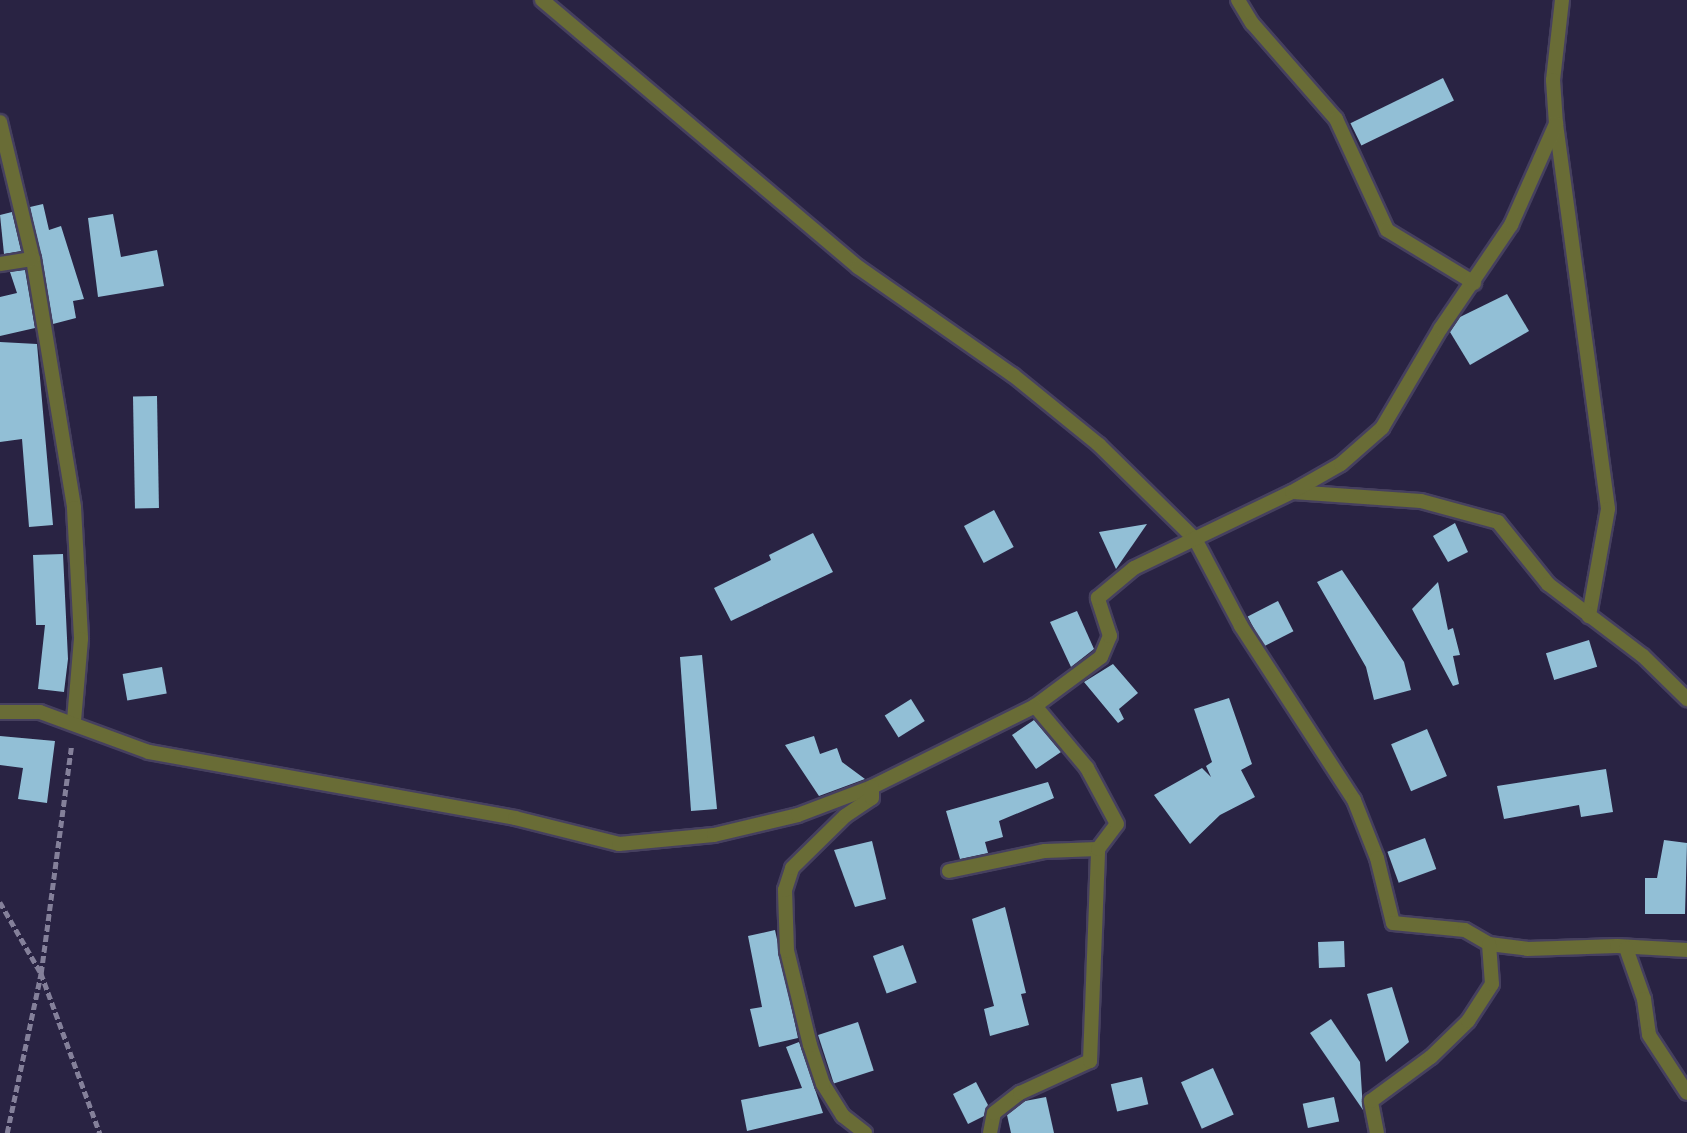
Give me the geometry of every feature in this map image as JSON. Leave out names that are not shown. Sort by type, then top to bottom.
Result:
[{"type":"street","points":[[542,0],[858,267],[1013,375],[1099,445],[1195,539],[1241,625],[1354,800],[1377,858],[1393,923],[1465,930],[1489,944],[1527,949],[1687,950]]},
{"type":"street","points":[[1238,0],[1252,23],[1336,119],[1387,230],[1474,283]]},
{"type":"street","points":[[1562,0],[1553,80],[1556,124],[1608,509],[1589,616]]},
{"type":"street","points":[[0,122],[33,259],[74,508],[81,639],[74,722]]},
{"type":"street","points":[[0,712],[40,712],[74,722],[149,752],[515,818],[619,845],[714,835],[798,815],[872,787],[1035,706],[1104,653],[1110,636],[1097,604],[1101,594],[1134,568],[1292,492],[1340,464],[1382,428],[1441,328],[1474,283],[1535,179],[1556,124]]},
{"type":"street","points":[[0,264],[33,259]]},
{"type":"street","points":[[1292,492],[1421,501],[1499,522],[1548,584],[1643,656],[1687,699]]},
{"type":"street","points":[[990,1133],[992,1116],[1020,1093],[1090,1061],[1098,849],[1117,824],[1087,768],[1035,706]]},
{"type":"street","points":[[865,1133],[843,1116],[819,1071],[787,951],[785,890],[792,869],[845,816],[872,798],[872,787]]},
{"type":"street","points":[[949,871],[1045,851],[1098,849]]},
{"type":"street","points":[[1377,1133],[1371,1101],[1431,1057],[1468,1021],[1492,984],[1489,944]]},
{"type":"street","points":[[1626,948],[1644,999],[1649,1035],[1687,1093]]},
{"type":"path","points":[[7,1133],[41,973],[74,722]]},
{"type":"path","points":[[0,902],[41,973],[100,1133]]},
{"type":"building","points":[[1443,78],[1454,100],[1361,146],[1350,123]]},
{"type":"building","points":[[43,204],[49,230],[61,226],[84,299],[73,301],[76,318],[53,324],[30,207]]},
{"type":"building","points":[[12,212],[21,251],[4,254],[0,215]]},
{"type":"building","points":[[113,214],[121,257],[157,250],[164,286],[98,297],[88,218]]},
{"type":"building","points":[[25,270],[35,328],[0,336],[0,297],[17,293],[10,272]]},
{"type":"building","points":[[1507,294],[1529,331],[1470,365],[1450,332],[1460,317]]},
{"type":"building","points":[[0,342],[37,344],[53,525],[29,527],[22,439],[0,442]]},
{"type":"building","points":[[133,396],[157,396],[159,508],[135,508]]},
{"type":"building","points":[[994,510],[1014,547],[984,563],[964,526]]},
{"type":"building","points":[[1455,523],[1468,552],[1448,562],[1433,536]]},
{"type":"building","points":[[1147,524],[1116,569],[1099,532]]},
{"type":"building","points":[[813,533],[833,572],[731,621],[714,588],[771,560],[769,555]]},
{"type":"building","points":[[63,554],[68,659],[64,692],[38,689],[45,625],[36,625],[33,555]]},
{"type":"building","points":[[1342,570],[1404,662],[1411,690],[1374,700],[1366,667],[1317,582]]},
{"type":"building","points":[[1438,582],[1448,630],[1453,628],[1460,655],[1453,656],[1459,684],[1453,686],[1412,609]]},
{"type":"building","points":[[1278,601],[1293,631],[1263,647],[1248,616]]},
{"type":"building","points":[[1077,611],[1094,649],[1071,667],[1050,622]]},
{"type":"building","points":[[1589,640],[1597,667],[1554,680],[1546,653]]},
{"type":"building","points":[[702,655],[717,809],[691,811],[680,657]]},
{"type":"building","points":[[1113,664],[1138,693],[1119,709],[1124,719],[1118,723],[1084,682]]},
{"type":"building","points":[[162,667],[167,694],[127,701],[123,674]]},
{"type":"building","points":[[1229,698],[1252,764],[1241,770],[1255,797],[1220,815],[1190,844],[1154,795],[1202,768],[1211,777],[1206,766],[1212,762],[1194,709]]},
{"type":"building","points":[[911,699],[925,721],[898,737],[885,715]]},
{"type":"building","points":[[1034,720],[1061,752],[1036,769],[1012,735]]},
{"type":"building","points":[[1427,729],[1447,776],[1411,791],[1391,744]]},
{"type":"building","points":[[0,736],[55,741],[47,803],[18,799],[23,768],[0,765]]},
{"type":"building","points":[[814,736],[820,754],[837,748],[842,762],[865,779],[819,796],[785,745]]},
{"type":"building","points":[[1606,769],[1613,812],[1581,817],[1579,805],[1504,819],[1497,786]]},
{"type":"building","points":[[1048,782],[1054,798],[999,821],[1003,837],[985,842],[988,853],[960,859],[946,811]]},
{"type":"building","points":[[1425,838],[1436,869],[1399,883],[1387,852]]},
{"type":"building","points":[[1664,840],[1687,843],[1685,914],[1645,914],[1645,878],[1657,878]]},
{"type":"building","points":[[872,841],[886,899],[855,907],[834,850]]},
{"type":"building","points":[[1005,907],[1026,993],[1021,994],[1029,1025],[990,1036],[984,1009],[994,1006],[972,919]]},
{"type":"building","points":[[775,930],[798,1038],[759,1047],[750,1009],[762,1007],[748,936]]},
{"type":"building","points":[[1344,941],[1345,967],[1319,968],[1318,942]]},
{"type":"building","points":[[903,945],[917,983],[887,994],[873,956]]},
{"type":"building","points":[[1392,987],[1409,1042],[1386,1062],[1367,994]]},
{"type":"building","points":[[1331,1019],[1360,1062],[1363,1110],[1310,1033]]},
{"type":"building","points":[[858,1022],[874,1071],[834,1083],[818,1035]]},
{"type":"building","points":[[799,1042],[823,1113],[747,1131],[741,1100],[802,1088],[786,1047]]},
{"type":"building","points":[[1213,1068],[1234,1115],[1202,1129],[1181,1082]]},
{"type":"building","points":[[1142,1077],[1148,1104],[1117,1111],[1111,1084]]},
{"type":"building","points":[[976,1082],[988,1105],[984,1116],[968,1124],[953,1094]]},
{"type":"building","points":[[1046,1097],[1054,1133],[1011,1133],[1007,1115],[1025,1101]]},
{"type":"building","points":[[1334,1097],[1339,1121],[1308,1128],[1303,1104]]}]
